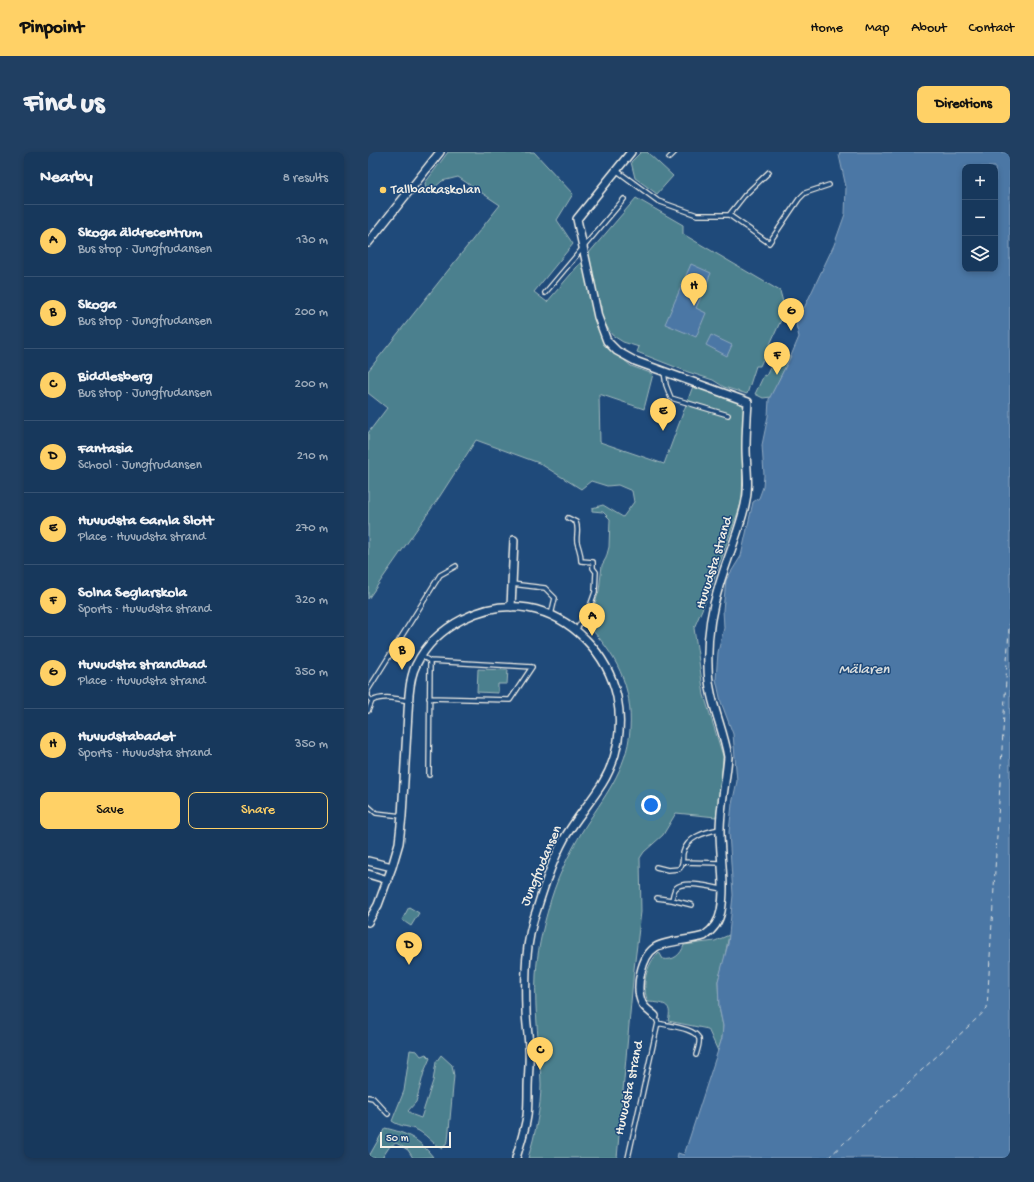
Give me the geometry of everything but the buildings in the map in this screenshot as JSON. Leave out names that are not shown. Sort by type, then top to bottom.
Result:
[{"type":"street","points":[[368,243],[440,152]]},
{"type":"street","points":[[616,170],[630,152]]},
{"type":"street","name":"Huvudsta strand","points":[[616,170],[577,219],[598,317],[607,340],[617,351],[635,361],[748,402],[746,448],[748,486],[746,504],[718,587],[708,644],[710,695],[727,746],[728,757],[720,829],[722,889],[721,912],[716,926],[704,936],[656,946],[646,958],[642,966],[640,992],[644,1007],[657,1020]]},
{"type":"street","points":[[511,607],[514,540]]},
{"type":"street","name":"Jungfrudansen","points":[[368,922],[378,905],[388,880],[399,843],[411,680],[415,667],[421,656],[442,632],[457,622],[478,613],[499,608],[526,607],[542,611],[577,630],[601,658],[610,676],[616,695],[620,716],[619,737],[613,759],[603,783],[563,840],[536,911],[530,937],[526,967],[526,1012],[529,1050],[527,1116],[516,1158]]},
{"type":"street","points":[[368,861],[392,867]]},
{"type":"street","points":[[368,874],[388,880]]},
{"type":"lane","points":[[669,158],[675,152]]},
{"type":"lane","points":[[616,170],[658,201],[697,215],[729,215],[769,243],[799,199],[805,193],[829,185]]},
{"type":"lane","points":[[729,215],[744,196],[769,172]]},
{"type":"lane","points":[[545,293],[624,199]]},
{"type":"lane","points":[[664,372],[666,385],[671,398],[728,415]]},
{"type":"lane","points":[[568,518],[576,522],[577,525],[577,542],[581,551],[581,561],[593,562],[593,568],[596,572],[595,592],[590,606],[577,630]]},
{"type":"lane","points":[[368,690],[440,575],[456,566]]},
{"type":"lane","points":[[512,584],[545,588],[555,598],[551,615]]},
{"type":"lane","points":[[421,656],[430,661],[532,667],[510,700],[429,698]]},
{"type":"lane","points":[[428,775],[430,661]]},
{"type":"lane","points":[[368,694],[372,701]]},
{"type":"lane","points":[[372,701],[382,698],[409,701]]},
{"type":"lane","points":[[368,711],[372,701]]},
{"type":"lane","points":[[368,806],[376,813],[402,816]]},
{"type":"lane","points":[[656,867],[675,870],[679,869],[683,862],[683,853],[693,839],[706,832],[720,829]]},
{"type":"lane","points":[[683,862],[720,863]]},
{"type":"lane","points":[[672,900],[673,892],[676,887],[683,884],[722,889]]},
{"type":"lane","points":[[657,898],[692,905]]},
{"type":"lane","points":[[657,1020],[691,1031],[697,1036],[699,1041],[696,1055]]},
{"type":"lane","name":"Huvudsta strand","points":[[628,1158],[657,1020]]},
{"type":"lane","points":[[368,1098],[373,1098],[388,1114]]},
{"type":"green space","points":[[448,152],[534,152],[573,194],[557,220],[573,244],[534,292],[547,302],[636,198],[683,225],[683,234],[780,291],[783,302],[787,307],[760,366],[756,366],[747,394],[724,387],[713,380],[637,352],[639,347],[623,342],[612,335],[602,319],[601,305],[596,315],[607,345],[631,366],[653,374],[644,409],[599,394],[600,442],[664,464],[693,386],[745,405],[742,501],[709,593],[694,628],[704,695],[723,756],[721,789],[716,817],[676,813],[663,835],[644,852],[640,858],[641,912],[634,969],[617,1158],[528,1158],[537,1121],[541,1093],[536,1016],[536,975],[540,942],[558,879],[572,849],[606,795],[619,771],[628,744],[630,730],[629,699],[620,672],[606,646],[585,623],[594,606],[599,591],[602,565],[609,547],[610,519],[603,512],[592,511],[592,508],[603,505],[623,517],[634,502],[632,491],[618,485],[607,486],[591,481],[581,489],[539,463],[476,440],[440,496],[368,599],[368,433],[387,408],[368,393],[368,371],[500,205],[458,177],[442,181],[432,190],[426,189],[425,183]]},
{"type":"green space","points":[[641,152],[647,152],[673,176],[657,194],[635,178],[631,162]]},
{"type":"green space","points":[[776,350],[790,357],[771,397],[763,398],[755,394],[764,375],[766,376],[771,366],[769,364]]},
{"type":"green space","points":[[478,669],[508,670],[507,684],[498,684],[498,693],[477,692]]},
{"type":"green space","points":[[409,907],[419,913],[411,926],[402,920]]},
{"type":"green space","points":[[729,935],[718,981],[719,1007],[723,1026],[722,1038],[718,1051],[708,1029],[668,1021],[669,1011],[666,1005],[648,1002],[645,982],[648,969],[659,952],[663,959],[670,959],[679,954],[684,945],[715,941]]},
{"type":"green space","points":[[410,1050],[417,1051],[421,1056],[426,1054],[430,1058],[424,1072],[416,1102],[408,1111],[421,1118],[433,1081],[436,1062],[441,1055],[452,1065],[454,1076],[448,1141],[442,1149],[419,1131],[392,1121],[404,1091]]},
{"type":"green space","points":[[385,1128],[400,1132],[417,1141],[433,1157],[413,1158],[408,1150],[396,1143],[390,1146],[382,1158],[368,1158]]},
{"type":"water","name":"Mälaren","points":[[840,152],[1010,152],[1010,1158],[677,1158],[678,1153],[684,1155],[722,1038],[723,1026],[719,1007],[718,981],[728,944],[733,895],[729,832],[732,804],[737,781],[733,734],[721,702],[716,679],[718,652],[724,628],[723,610],[726,580],[741,556],[753,502],[759,498],[763,487],[764,475],[762,445],[768,416],[769,399],[799,337],[796,325],[834,245],[845,214],[846,187],[839,155]]},
{"type":"water","points":[[691,264],[711,273],[696,308],[706,313],[696,337],[665,324]]},
{"type":"water","points":[[711,335],[732,345],[727,356],[706,345]]},
{"type":"ferry route","points":[[828,1158],[987,1009],[1010,610]]},
{"type":"place","name":"Tallbackaskolan","points":[[383,190]]},
{"type":"place","name":"Huvudstabadet","points":[[694,306]]},
{"type":"place","name":"Huvudsta strandbad","points":[[791,331]]},
{"type":"place","name":"Solna Seglarskola","points":[[777,375]]},
{"type":"place","name":"Huvudsta Gamla Slott","points":[[663,431]]},
{"type":"place","name":"Skoga äldrecentrum","points":[[592,636]]},
{"type":"place","name":"Skoga","points":[[402,670]]},
{"type":"place","name":"Fantasia","points":[[409,965]]},
{"type":"place","name":"Biddlesberg","points":[[540,1070]]}]
